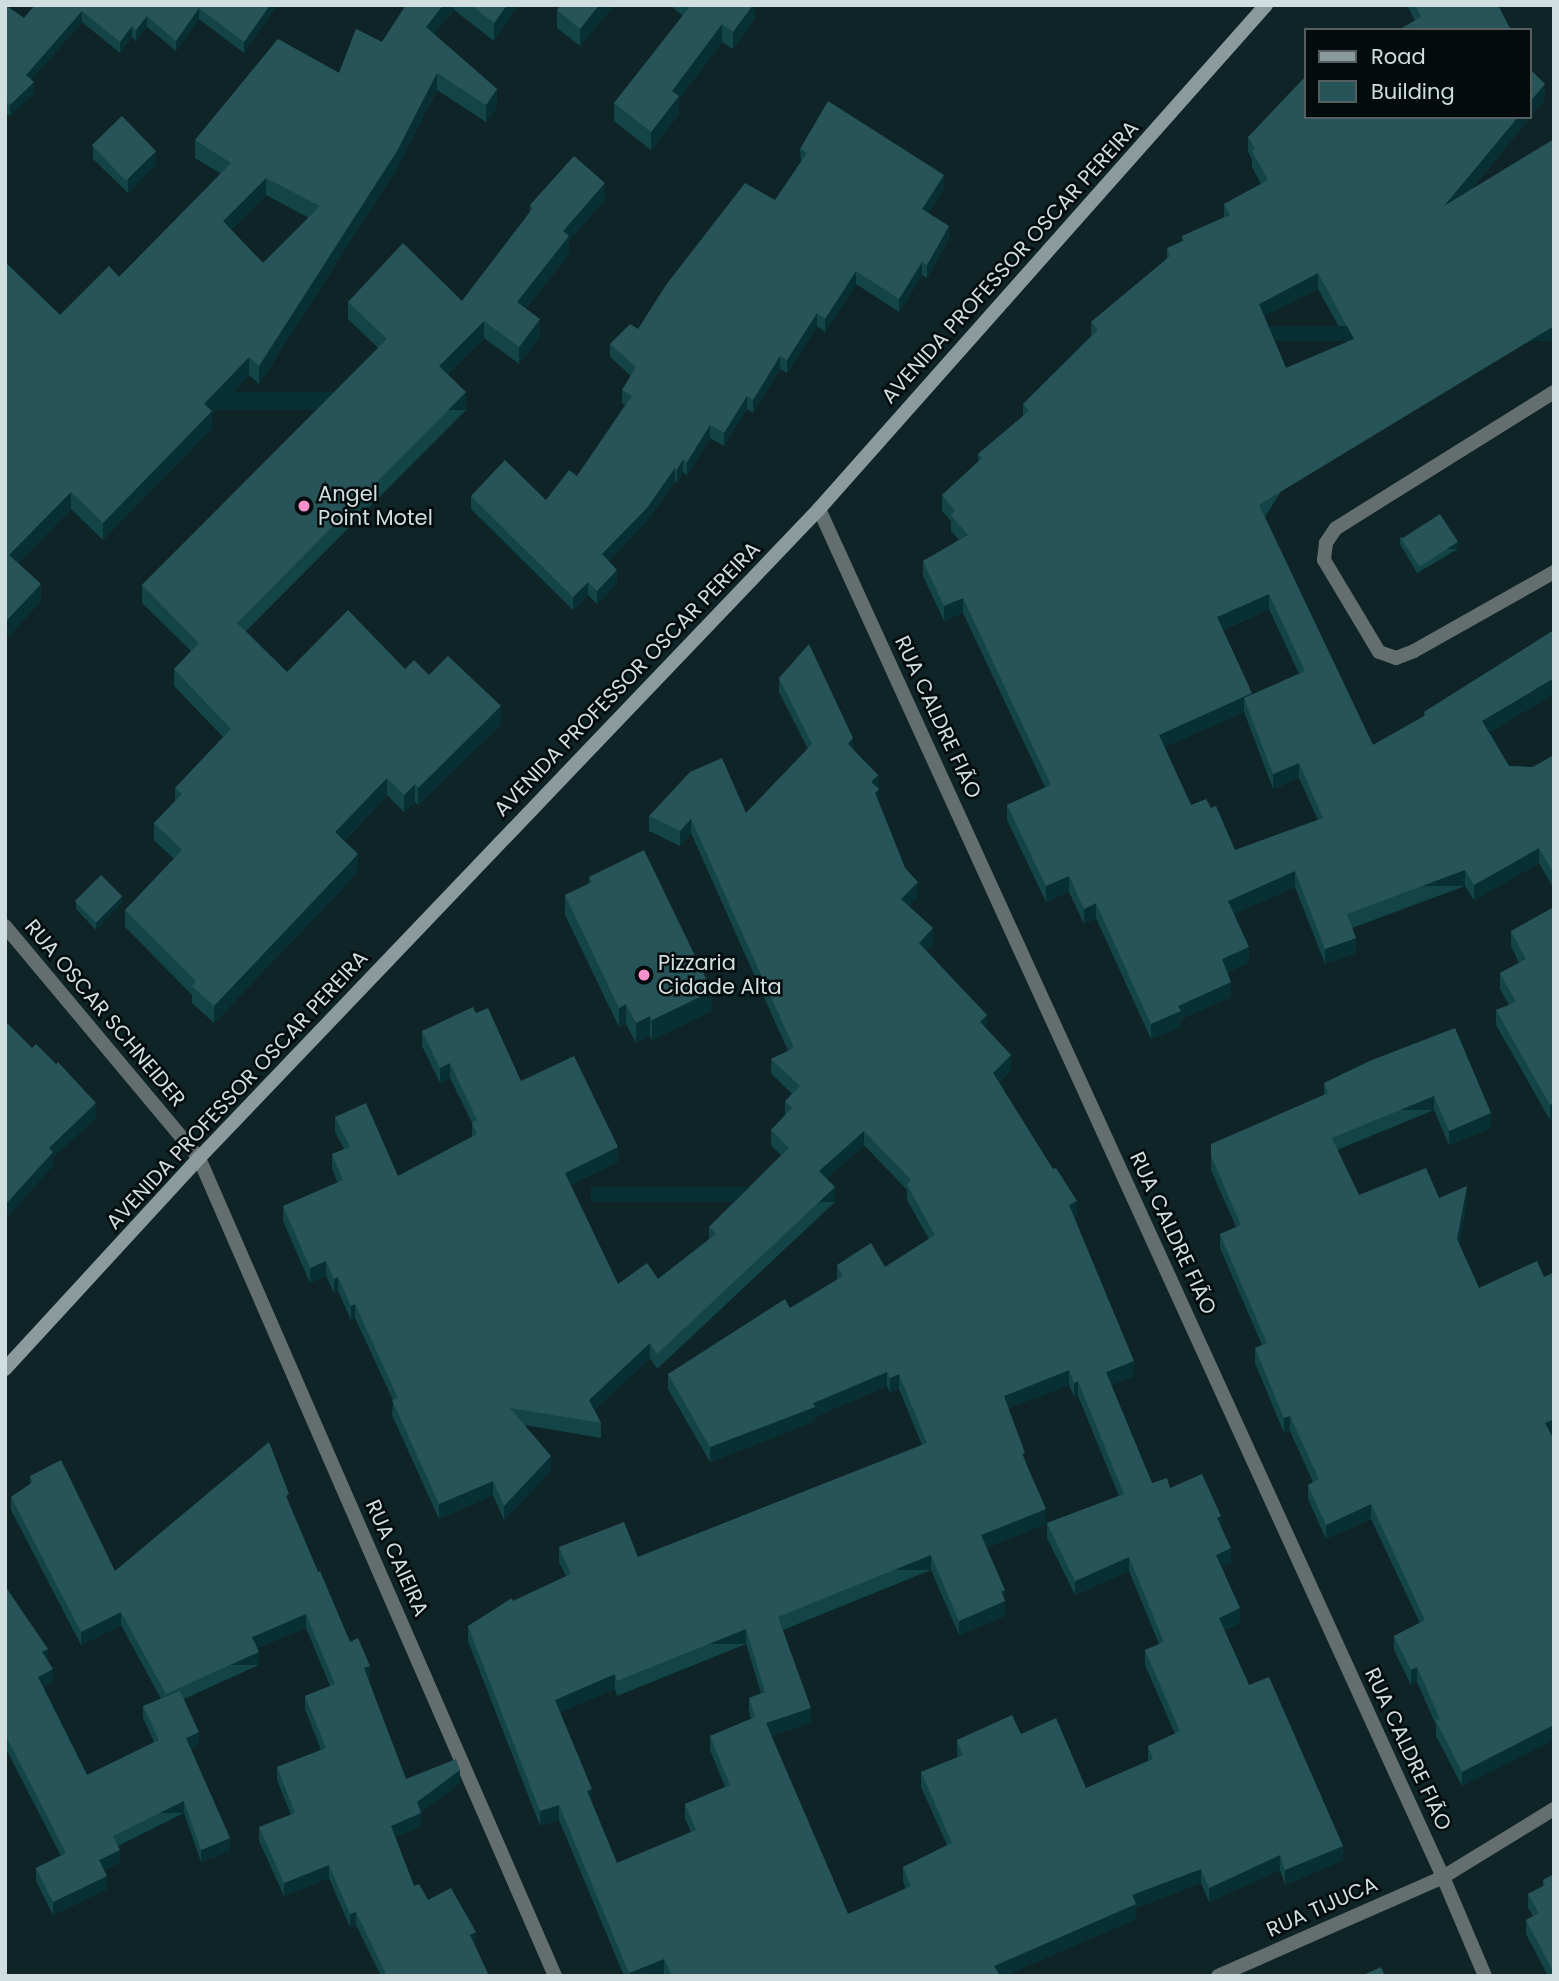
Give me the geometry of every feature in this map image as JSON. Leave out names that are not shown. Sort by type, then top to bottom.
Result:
[{"type":"main road","name":"AVENIDA PROFESSOR OSCAR PEREIRA","points":[[5,1369],[199,1158],[820,509],[1266,5]]},
{"type":"street","points":[[1554,392],[1335,528],[1326,543],[1324,561],[1379,652],[1396,658],[1414,651],[1554,572]]},
{"type":"street","name":"RUA CALDRE FIÃO","points":[[820,509],[1443,1877],[1485,1976]]},
{"type":"street","name":"RUA OSCAR SCHNEIDER","points":[[5,926],[199,1158]]},
{"type":"street","name":"RUA CAIEIRA","points":[[199,1158],[555,1976]]},
{"type":"street","name":"RUA TIJUCA","points":[[1218,1976],[1443,1877],[1554,1809]]},
{"type":"building","points":[[5,5],[24,18],[35,5],[270,5],[244,42],[199,8],[176,41],[147,16],[136,30],[132,26],[120,42],[82,11],[26,75],[34,82],[10,105],[5,101]]},
{"type":"building","points":[[406,5],[443,5],[426,27],[497,89],[486,105],[437,73],[397,151],[259,366],[249,357],[204,404],[212,411],[103,523],[71,492],[9,555],[41,584],[5,622],[5,262],[60,315],[109,266],[119,277],[231,163],[195,140],[278,39],[339,73],[356,29],[382,42]],"holes":[[[266,178],[320,206],[263,263],[223,221]]]},
{"type":"building","points":[[471,5],[507,5],[494,23]]},
{"type":"building","points":[[561,5],[599,5],[580,29],[557,10]]},
{"type":"building","points":[[691,5],[753,5],[733,32],[722,24],[672,91],[679,96],[651,132],[614,103]]},
{"type":"building","points":[[1415,5],[1498,5],[1510,28],[1402,28],[1421,17]]},
{"type":"building","points":[[1531,70],[1545,84],[1531,101]]},
{"type":"building","points":[[1304,78],[1304,119],[1516,119],[1444,206],[1554,139],[1554,326],[1259,505],[1373,745],[1426,715],[1424,712],[1554,630],[1554,678],[1482,721],[1509,766],[1533,767],[1554,755],[1554,874],[1539,848],[1474,885],[1465,870],[1347,914],[1356,938],[1325,949],[1295,871],[1228,901],[1249,947],[1222,959],[1231,982],[1178,1006],[1181,1011],[1151,1024],[1096,903],[1084,909],[1069,876],[1046,886],[1007,805],[1051,785],[963,598],[944,606],[923,561],[968,535],[951,515],[955,511],[942,495],[982,458],[978,454],[1029,411],[1023,404],[1098,330],[1091,322],[1170,256],[1167,248],[1184,241],[1182,236],[1230,215],[1224,204],[1268,180],[1252,151],[1255,148],[1248,137]],"holes":[[[1318,273],[1354,339],[1286,368],[1259,304]],[[1269,594],[1305,671],[1244,698],[1273,774],[1299,763],[1323,818],[1235,850],[1216,806],[1211,808],[1206,799],[1191,805],[1159,735],[1252,693],[1217,617]]]},
{"type":"building","points":[[828,101],[944,175],[922,209],[949,226],[927,265],[922,262],[899,299],[856,271],[825,319],[817,313],[787,360],[780,356],[753,400],[747,396],[724,433],[710,425],[687,462],[683,459],[647,508],[602,554],[617,570],[597,591],[588,582],[573,597],[471,496],[505,460],[546,500],[569,470],[577,476],[632,396],[622,390],[636,367],[610,344],[630,324],[638,329],[666,285],[745,183],[775,200],[807,153],[800,149]]},
{"type":"building","points":[[122,116],[156,151],[126,180],[92,145]]},
{"type":"building","points":[[574,156],[605,183],[563,231],[569,236],[517,302],[540,319],[519,347],[484,321],[439,366],[466,392],[237,623],[287,672],[348,610],[405,669],[414,660],[429,675],[448,656],[501,706],[418,788],[415,784],[404,795],[387,778],[335,832],[358,854],[214,1006],[192,986],[196,981],[125,910],[182,850],[154,823],[182,794],[175,788],[231,729],[174,669],[199,643],[142,585],[387,339],[348,302],[403,243],[462,301],[533,208],[530,205]]},
{"type":"building","points":[[1440,514],[1458,542],[1419,567],[1401,539]]},
{"type":"building","points":[[809,644],[853,738],[848,744],[878,775],[871,782],[879,789],[875,793],[905,868],[918,882],[901,899],[933,928],[919,943],[987,1015],[980,1022],[1011,1055],[993,1073],[1053,1169],[1056,1168],[1077,1201],[1069,1205],[1134,1361],[1106,1372],[1152,1483],[1167,1478],[1170,1488],[1202,1474],[1221,1516],[1217,1518],[1231,1548],[1216,1555],[1240,1608],[1219,1618],[1249,1685],[1269,1677],[1343,1846],[1285,1870],[1280,1855],[1209,1888],[1201,1869],[1132,1895],[1136,1904],[994,1966],[1000,1976],[672,1976],[664,1959],[629,1973],[559,1805],[540,1811],[468,1626],[512,1598],[513,1601],[571,1574],[559,1547],[624,1522],[638,1557],[927,1443],[899,1374],[890,1378],[887,1372],[813,1403],[815,1407],[710,1447],[668,1374],[785,1299],[790,1308],[843,1276],[837,1265],[871,1243],[885,1267],[935,1235],[907,1185],[911,1180],[864,1131],[819,1171],[835,1187],[657,1354],[650,1343],[589,1400],[601,1423],[510,1408],[551,1456],[504,1506],[493,1481],[439,1504],[392,1400],[398,1398],[355,1304],[351,1306],[338,1277],[334,1279],[326,1261],[310,1268],[283,1206],[343,1180],[332,1154],[350,1147],[335,1117],[366,1103],[398,1176],[477,1134],[472,1123],[477,1120],[450,1063],[440,1068],[422,1031],[473,1007],[476,1013],[488,1008],[521,1081],[574,1056],[618,1147],[565,1173],[618,1284],[647,1263],[658,1279],[716,1234],[709,1227],[789,1148],[771,1130],[792,1108],[785,1101],[800,1086],[771,1059],[794,1048],[691,819],[680,831],[649,816],[690,772],[722,758],[746,813],[812,744],[779,678]],"holes":[[[1069,1370],[1074,1383],[1078,1381],[1124,1494],[1047,1523],[1075,1581],[1129,1557],[1164,1642],[1145,1650],[1180,1731],[1148,1746],[1153,1759],[1086,1788],[1056,1718],[1021,1734],[1012,1715],[957,1740],[963,1755],[921,1772],[952,1843],[903,1867],[911,1886],[848,1914],[766,1723],[811,1708],[778,1617],[931,1555],[959,1621],[1005,1601],[1001,1591],[1005,1590],[981,1535],[1046,1509],[1022,1454],[1025,1453],[1004,1396]],[[746,1629],[765,1692],[749,1698],[755,1717],[710,1736],[730,1785],[685,1804],[696,1830],[617,1863],[587,1791],[592,1789],[555,1700],[615,1674],[617,1681]]]},
{"type":"building","name":"Pizzaria Cidade Alta","points":[[644,850],[712,991],[652,1020],[650,1016],[636,1023],[626,1004],[619,1008],[565,895],[592,882],[589,877]]},
{"type":"building","points":[[101,875],[122,896],[96,922],[75,901]]},
{"type":"building","points":[[1554,907],[1554,1103],[1550,1105],[1496,1010],[1516,1002],[1500,973],[1526,959],[1511,931]]},
{"type":"building","points":[[5,1021],[32,1048],[36,1044],[56,1064],[58,1062],[96,1103],[49,1148],[53,1152],[5,1205]]},
{"type":"building","points":[[1455,1028],[1491,1113],[1449,1131],[1434,1096],[1332,1138],[1359,1195],[1426,1168],[1439,1198],[1467,1186],[1457,1239],[1479,1288],[1537,1261],[1544,1277],[1553,1273],[1554,1275],[1554,1419],[1545,1423],[1554,1440],[1554,1725],[1462,1772],[1436,1721],[1440,1719],[1417,1667],[1411,1670],[1394,1636],[1425,1620],[1371,1504],[1326,1525],[1308,1485],[1319,1479],[1290,1416],[1284,1418],[1255,1348],[1267,1343],[1220,1234],[1241,1225],[1211,1156],[1211,1144],[1328,1093],[1324,1083],[1372,1060]]},
{"type":"building","points":[[269,1442],[289,1494],[286,1496],[318,1572],[320,1571],[350,1642],[358,1638],[370,1666],[364,1668],[406,1779],[456,1759],[460,1770],[417,1802],[421,1813],[391,1826],[414,1886],[419,1884],[428,1900],[451,1888],[476,1932],[470,1935],[489,1976],[387,1976],[356,1912],[350,1914],[329,1865],[284,1883],[259,1827],[295,1813],[277,1767],[326,1748],[305,1696],[335,1684],[306,1614],[252,1637],[259,1652],[166,1694],[121,1612],[81,1632],[11,1497],[33,1482],[30,1476],[61,1460],[115,1571]]},
{"type":"building","points":[[5,1586],[48,1649],[42,1652],[53,1669],[38,1677],[87,1775],[159,1740],[143,1706],[180,1691],[199,1732],[186,1738],[230,1838],[201,1850],[184,1801],[113,1836],[120,1850],[99,1860],[107,1876],[53,1902],[36,1868],[66,1853],[5,1734]]},
{"type":"building","points":[[1554,1874],[1554,1973],[1526,1920],[1539,1913],[1528,1894],[1545,1885],[1543,1880]]},
{"type":"building","points":[[1381,1967],[1385,1976],[1361,1976]]},
{"type":"place","name":"Angel Point Motel","points":[[304,506]]},
{"type":"place","name":"Pizzaria Cidade Alta","points":[[644,975]]}]
